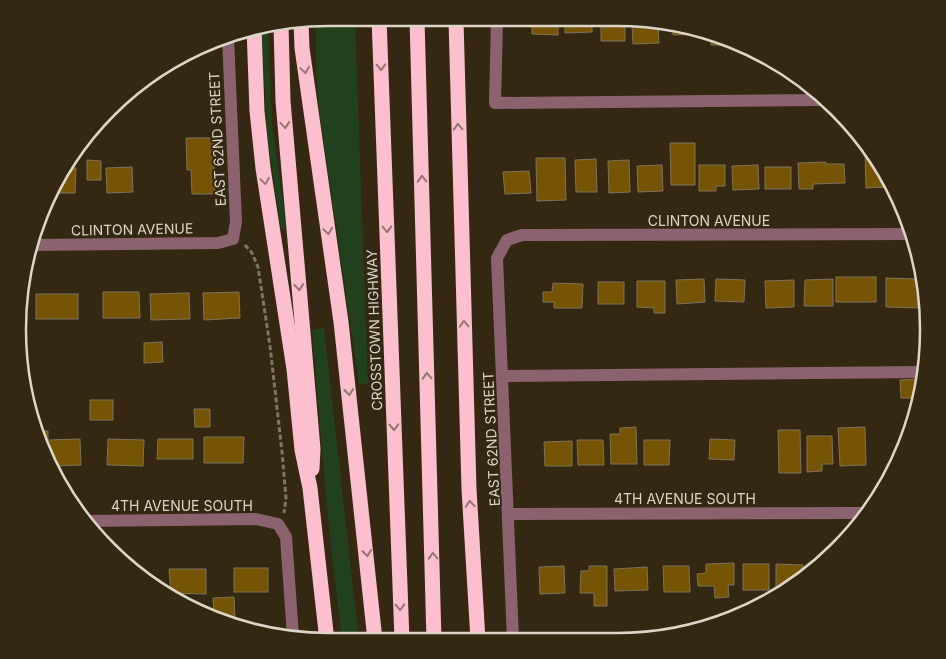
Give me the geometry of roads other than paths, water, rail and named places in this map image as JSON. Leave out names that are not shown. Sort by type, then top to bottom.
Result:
[{"type":"highway","name":"CROSSTOWN HIGHWAY","points":[[379,26],[402,633]]},
{"type":"highway","points":[[417,26],[434,633]]},
{"type":"highway","points":[[456,26],[468,489],[478,633]]},
{"type":"highway","points":[[301,28],[302,48],[341,322],[374,633]]},
{"type":"highway","points":[[281,30],[283,101],[313,449],[310,488]]},
{"type":"highway","points":[[254,36],[257,111],[263,168],[294,369],[302,450],[310,488],[326,633]]},
{"type":"street","points":[[497,26],[495,103],[814,100]]},
{"type":"street","name":"EAST 62ND STREET","points":[[228,43],[236,222],[233,239]]},
{"type":"street","name":"CLINTON AVENUE","points":[[506,240],[522,235],[905,234]]},
{"type":"street","name":"CLINTON AVENUE","points":[[38,246],[218,243],[233,239]]},
{"type":"street","name":"EAST 62ND STREET","points":[[506,240],[497,258],[513,633]]},
{"type":"street","points":[[503,376],[917,372]]},
{"type":"street","name":"4TH AVENUE SOUTH","points":[[509,514],[858,512]]},
{"type":"street","name":"4TH AVENUE SOUTH","points":[[94,520],[256,518],[278,524],[286,537],[293,630]]}]
